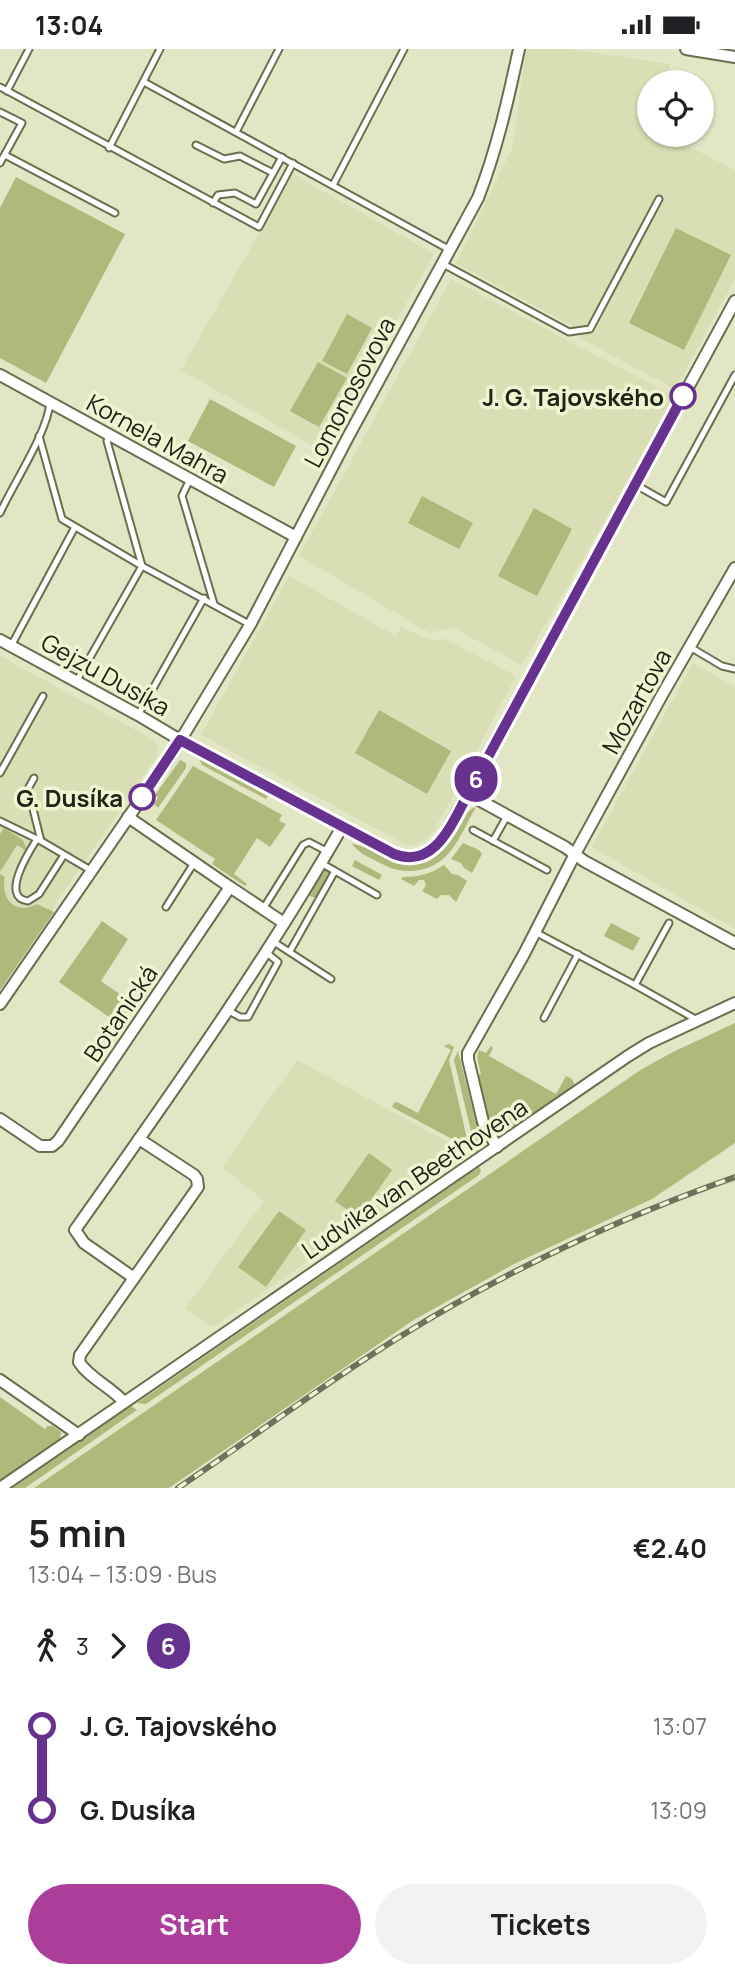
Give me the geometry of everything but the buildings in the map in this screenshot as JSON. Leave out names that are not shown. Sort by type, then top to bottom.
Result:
[{"type":"street","name":"Lomonosovova","points":[[180,740],[250,625],[478,198],[491,165],[505,115],[519,49]]},
{"type":"street","points":[[686,49],[735,57]]},
{"type":"street","points":[[735,301],[468,794],[735,943]]},
{"type":"street","name":"Kornela Mahra","points":[[0,375],[296,537]]},
{"type":"street","name":"Mozartova","points":[[497,1147],[483,1122],[468,1059],[471,1048],[735,568]]},
{"type":"street","name":"Gejzu Dusíka","points":[[0,640],[180,740],[403,858],[415,858],[442,841],[468,794]]},
{"type":"street","points":[[0,1004],[180,740]]},
{"type":"street","points":[[128,817],[284,923]]},
{"type":"street","points":[[134,1279],[85,1243],[75,1230],[229,1011],[274,942],[342,827]]},
{"type":"street","name":"Botanická","points":[[0,1119],[40,1146],[52,1146],[58,1141],[230,887]]},
{"type":"street","name":"Ludvika van Beethovena","points":[[1,1488],[628,1056],[649,1043],[735,1003]]},
{"type":"street","points":[[124,1402],[85,1369],[79,1362],[79,1357],[198,1187],[194,1175],[139,1139]]},
{"type":"street","points":[[0,1380],[79,1434]]},
{"type":"lane","points":[[7,91],[29,49]]},
{"type":"lane","points":[[109,148],[160,49]]},
{"type":"lane","points":[[236,132],[279,49]]},
{"type":"lane","points":[[333,185],[404,49]]},
{"type":"lane","points":[[144,82],[450,250]]},
{"type":"lane","points":[[0,87],[258,227],[293,163]]},
{"type":"lane","points":[[0,111],[22,123],[0,163]]},
{"type":"lane","points":[[0,142],[9,147]]},
{"type":"lane","points":[[196,145],[224,159],[240,156],[273,173]]},
{"type":"lane","points":[[5,155],[114,213]]},
{"type":"lane","points":[[213,203],[218,194],[235,193],[256,204],[282,157]]},
{"type":"lane","points":[[443,264],[569,332],[590,329],[659,199]]},
{"type":"lane","points":[[636,485],[666,502],[735,376]]},
{"type":"lane","points":[[0,513],[39,436],[50,403]]},
{"type":"lane","points":[[76,682],[142,566],[107,441],[109,435]]},
{"type":"lane","points":[[39,436],[62,520],[250,625]]},
{"type":"lane","points":[[190,479],[182,496],[214,604]]},
{"type":"lane","points":[[11,646],[75,527]]},
{"type":"lane","points":[[138,715],[204,598]]},
{"type":"lane","points":[[690,647],[722,666],[735,669]]},
{"type":"lane","points":[[0,773],[43,696]]},
{"type":"lane","points":[[34,778],[28,789],[39,840],[11,878],[11,889],[18,898],[28,901],[39,894],[64,855]]},
{"type":"lane","points":[[493,841],[507,815]]},
{"type":"lane","points":[[0,821],[92,871]]},
{"type":"lane","points":[[473,829],[547,870]]},
{"type":"lane","points":[[263,909],[303,845],[309,842],[328,852]]},
{"type":"lane","points":[[166,907],[194,863]]},
{"type":"lane","points":[[321,863],[377,895]]},
{"type":"lane","points":[[290,951],[335,871]]},
{"type":"lane","points":[[635,985],[669,923]]},
{"type":"lane","points":[[535,932],[697,1020]]},
{"type":"lane","points":[[274,942],[331,979]]},
{"type":"lane","points":[[229,1011],[240,1017],[248,1017],[278,962],[267,953]]},
{"type":"lane","points":[[544,1018],[578,954]]},
{"type":"shaded area","points":[[526,49],[569,49],[670,64],[669,70],[637,70],[637,147],[690,147],[735,170],[735,279],[675,389],[584,340],[572,326],[456,263],[513,146]]},
{"type":"shaded area","points":[[293,174],[434,254],[322,451],[181,370]]},
{"type":"shaded area","points":[[16,177],[125,234],[46,383],[0,358],[0,208]]},
{"type":"shaded area","points":[[676,228],[731,255],[684,350],[629,323]]},
{"type":"shaded area","points":[[451,279],[675,397],[522,665],[452,627],[430,633],[299,556]]},
{"type":"shaded area","points":[[347,314],[372,328],[347,374],[322,361]]},
{"type":"shaded area","points":[[318,362],[347,378],[319,427],[290,411]]},
{"type":"shaded area","points":[[210,399],[296,446],[274,487],[188,441]]},
{"type":"shaded area","points":[[422,496],[473,523],[459,549],[408,523]]},
{"type":"shaded area","points":[[534,508],[572,529],[537,596],[498,576]]},
{"type":"shaded area","points":[[289,576],[396,636],[401,627],[430,640],[445,639],[516,676],[434,831],[422,842],[409,846],[201,735]]},
{"type":"shaded area","points":[[0,656],[152,739],[158,752],[0,990]]},
{"type":"shaded area","points":[[693,663],[735,687],[735,929],[592,847]]},
{"type":"shaded area","points":[[379,710],[451,751],[427,794],[355,753]]},
{"type":"shaded area","points":[[199,758],[268,796],[266,799],[202,765]]},
{"type":"shaded area","points":[[180,760],[186,763],[186,768],[158,808],[154,804],[158,798],[155,795]]},
{"type":"shaded area","points":[[193,766],[282,815],[279,821],[286,824],[270,847],[257,838],[234,874],[247,884],[245,886],[212,864],[215,859],[156,820]]},
{"type":"shaded area","points":[[476,807],[452,849],[442,860],[426,868],[409,871],[392,868],[362,853],[352,844],[398,863],[418,864],[438,854],[465,816]]},
{"type":"shaded area","points":[[4,828],[23,840],[26,848],[25,850],[17,845],[0,872],[0,834]]},
{"type":"shaded area","points":[[463,843],[482,854],[472,873],[461,863],[451,859]]},
{"type":"shaded area","points":[[355,860],[382,875],[379,880],[352,866]]},
{"type":"shaded area","points":[[444,865],[452,874],[467,881],[456,902],[449,895],[441,895],[437,899],[422,891],[426,885],[424,880],[419,880],[414,886],[401,879],[429,873]]},
{"type":"shaded area","points":[[323,871],[331,873],[317,898],[309,896]]},
{"type":"shaded area","points":[[0,874],[5,877],[7,898],[16,907],[37,904],[54,912],[0,990]]},
{"type":"shaded area","points":[[102,921],[128,939],[101,981],[134,1004],[119,1024],[59,982]]},
{"type":"shaded area","points":[[611,923],[640,938],[633,951],[604,936]]},
{"type":"shaded area","points":[[735,1023],[735,1143],[652,1199],[514,1264],[412,1321],[169,1488],[34,1488],[642,1069]]},
{"type":"shaded area","points":[[449,1044],[454,1047],[449,1060],[469,1148],[392,1107],[397,1102],[418,1113],[451,1050],[444,1046]]},
{"type":"shaded area","points":[[491,1046],[493,1048],[489,1056],[556,1094],[566,1076],[572,1079],[575,1086],[514,1129],[498,1126],[487,1115],[478,1075],[481,1074],[477,1057],[479,1050],[486,1053]]},
{"type":"shaded area","points":[[458,1051],[480,1138],[476,1152],[454,1060]]},
{"type":"shaded area","points":[[297,1060],[466,1152],[213,1327],[185,1309],[264,1201],[222,1167]]},
{"type":"shaded area","points":[[369,1153],[392,1170],[358,1218],[335,1201]]},
{"type":"shaded area","points":[[479,1167],[479,1175],[146,1404],[137,1403]]},
{"type":"shaded area","points":[[279,1211],[306,1230],[266,1287],[238,1267]]},
{"type":"shaded area","points":[[0,1397],[45,1429],[47,1426],[53,1426],[61,1432],[60,1441],[0,1482]]},
{"type":"shaded area","points":[[131,1406],[137,1410],[25,1488],[12,1488]]},
{"type":"railway","points":[[178,1488],[373,1354],[481,1289],[606,1228],[735,1177]]},
{"type":"bus line","name":"6","points":[[142,797],[180,740],[403,858],[415,858],[430,851],[442,841],[683,396]]},
{"type":"place","name":"J. G. Tajovského","points":[[683,396]]},
{"type":"place","name":"G. Dusíka","points":[[142,797]]}]
